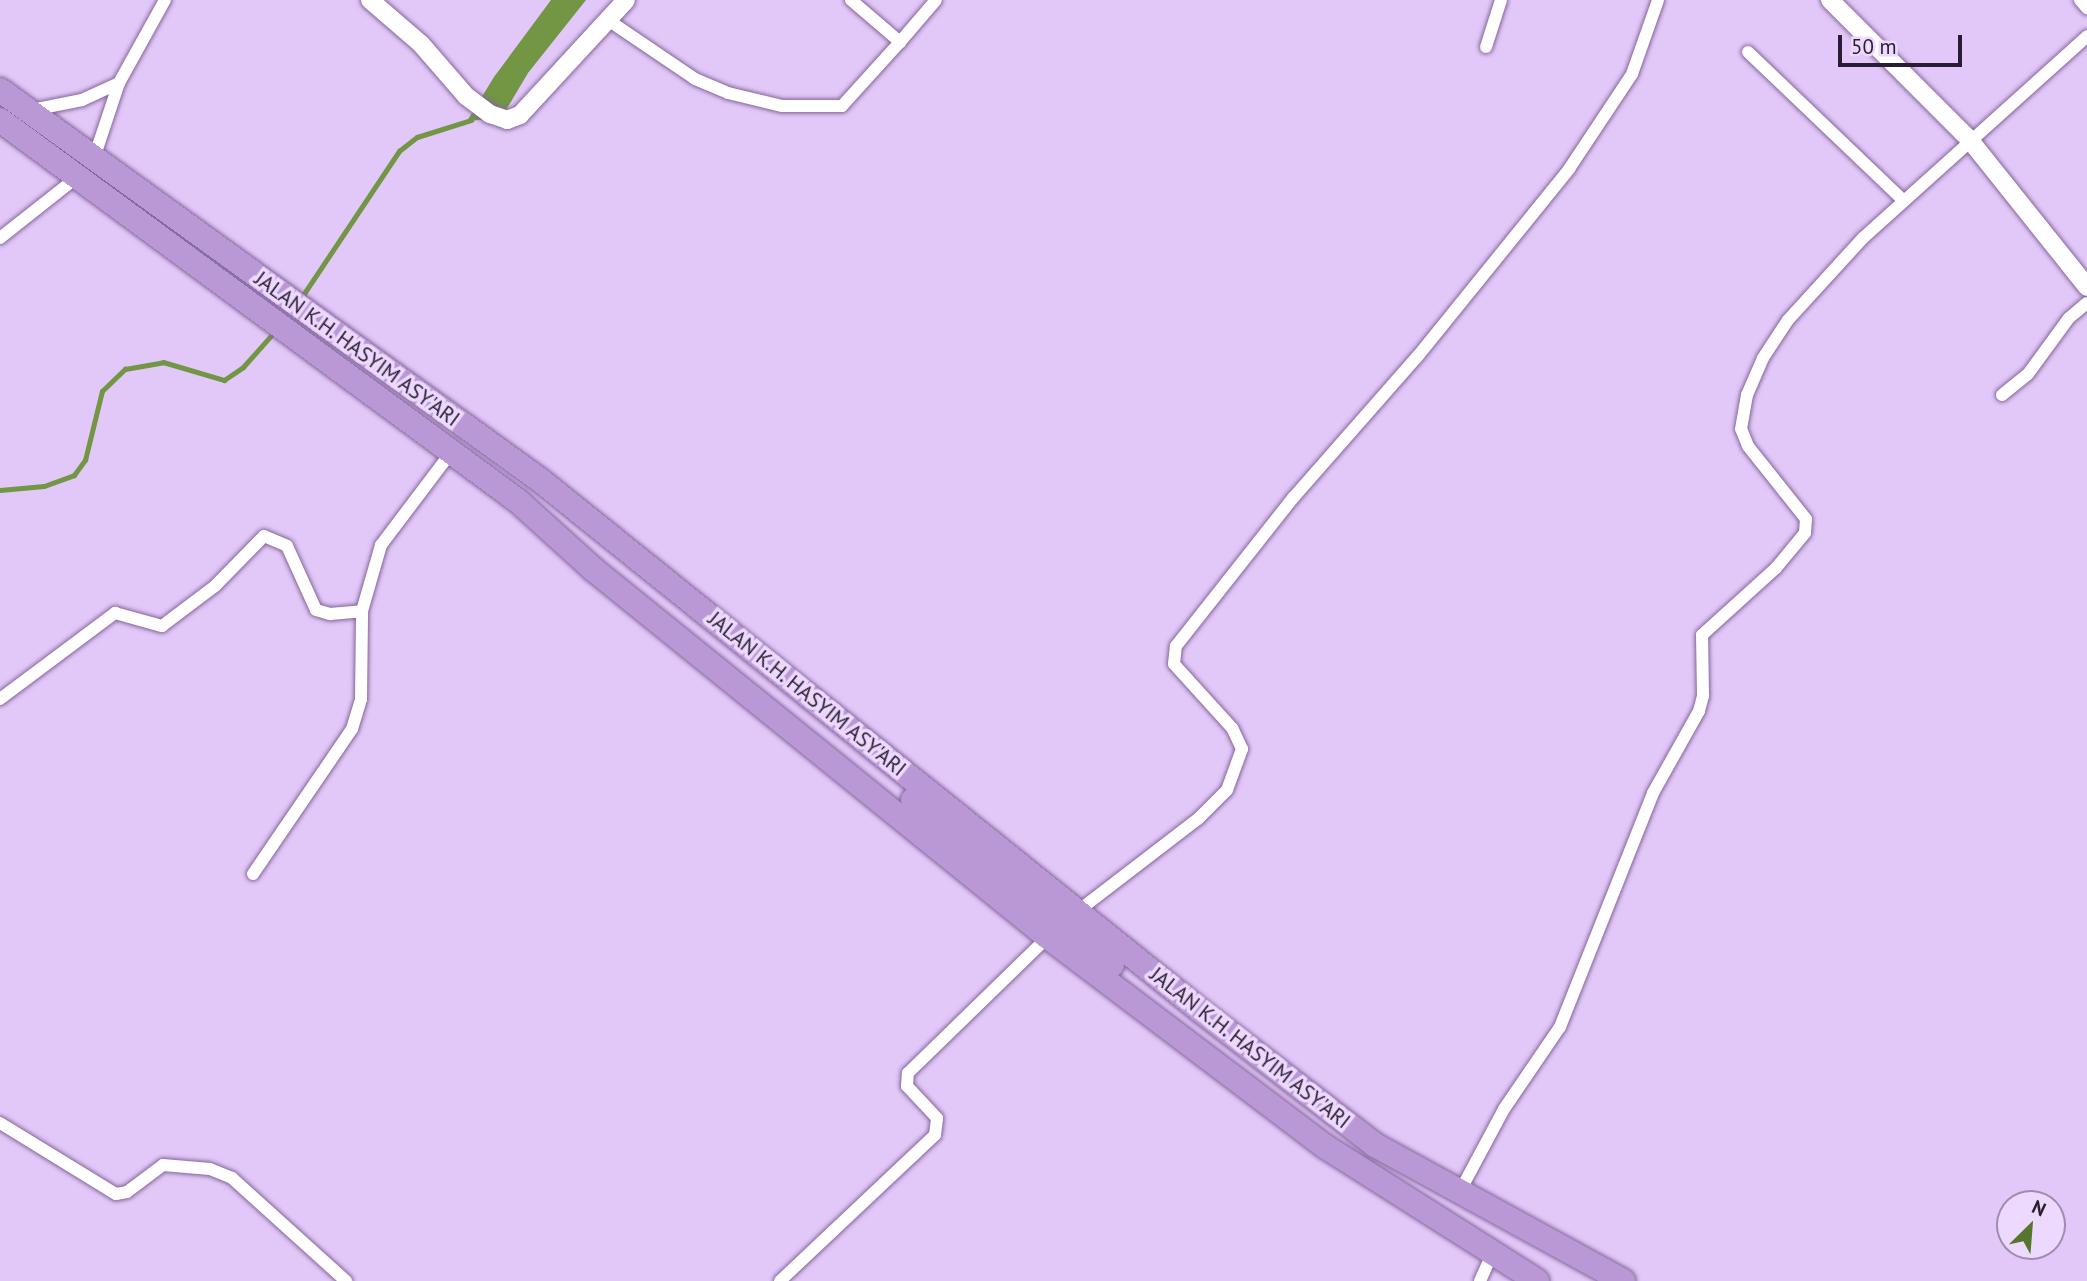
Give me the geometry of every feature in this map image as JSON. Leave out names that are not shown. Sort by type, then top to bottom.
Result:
[{"type":"highway","name":"JALAN K.H. HASYIM ASY'ARI","points":[[0,90],[360,353],[540,480],[1375,1145],[1459,1194],[1623,1281]]},
{"type":"highway","name":"JALAN K.H. HASYIM ASY'ARI","points":[[0,120],[344,376],[452,452],[1048,937],[1326,1147],[1491,1256],[1537,1281]]},
{"type":"highway","points":[[816,702],[829,730],[950,835],[943,843],[923,836]]},
{"type":"highway","points":[[993,843],[972,836],[965,845],[1112,965],[1127,996]]},
{"type":"highway","points":[[1522,1228],[1535,1249],[1589,1281]]},
{"type":"street","points":[[97,161],[119,83],[165,0]]},
{"type":"street","points":[[370,0],[421,44],[466,96],[490,114],[513,119],[626,0]]},
{"type":"street","points":[[850,0],[900,41]]},
{"type":"street","points":[[608,20],[695,79],[728,93],[782,106],[842,106],[936,0]]},
{"type":"street","points":[[1486,47],[1500,0]]},
{"type":"street","points":[[1078,911],[1198,819],[1227,790],[1242,749],[1232,728],[1174,664],[1176,646],[1293,498],[1417,357],[1569,169],[1632,74],[1658,0]]},
{"type":"street","points":[[1830,0],[1969,139],[2086,285]]},
{"type":"street","points":[[2080,0],[2087,8]]},
{"type":"street","points":[[1459,1194],[1504,1110],[1538,1065],[1565,1017],[1653,793],[1699,711],[1703,696],[1702,635],[1776,568],[1805,533],[1806,520],[1742,434],[1741,414],[1752,381],[1788,320],[1903,200],[2087,36]]},
{"type":"street","points":[[1748,52],[1903,200]]},
{"type":"street","points":[[0,110],[28,111],[63,106],[119,83]]},
{"type":"street","points":[[0,238],[79,181]]},
{"type":"street","points":[[2002,395],[2028,374],[2069,318],[2087,303]]},
{"type":"street","points":[[253,874],[352,729],[361,699],[362,611],[381,545],[452,452]]},
{"type":"street","points":[[0,699],[115,613],[162,626],[215,586],[264,536],[287,546],[316,610],[330,614],[362,611]]},
{"type":"street","points":[[780,1281],[934,1135],[937,1118],[907,1086],[908,1073],[1048,937]]},
{"type":"street","points":[[0,1122],[116,1194],[127,1192],[163,1165],[210,1170],[232,1178],[346,1281]]},
{"type":"street","points":[[1480,1281],[1491,1256]]},
{"type":"shaded area","points":[[551,0],[586,0],[528,73],[506,110],[491,119],[467,121],[494,77]]},
{"type":"waterway","points":[[301,298],[399,151],[417,137],[471,120]]},
{"type":"waterway","points":[[0,490],[44,486],[74,475],[85,460],[102,391],[125,369],[163,362],[224,380],[243,367],[276,330]]}]
